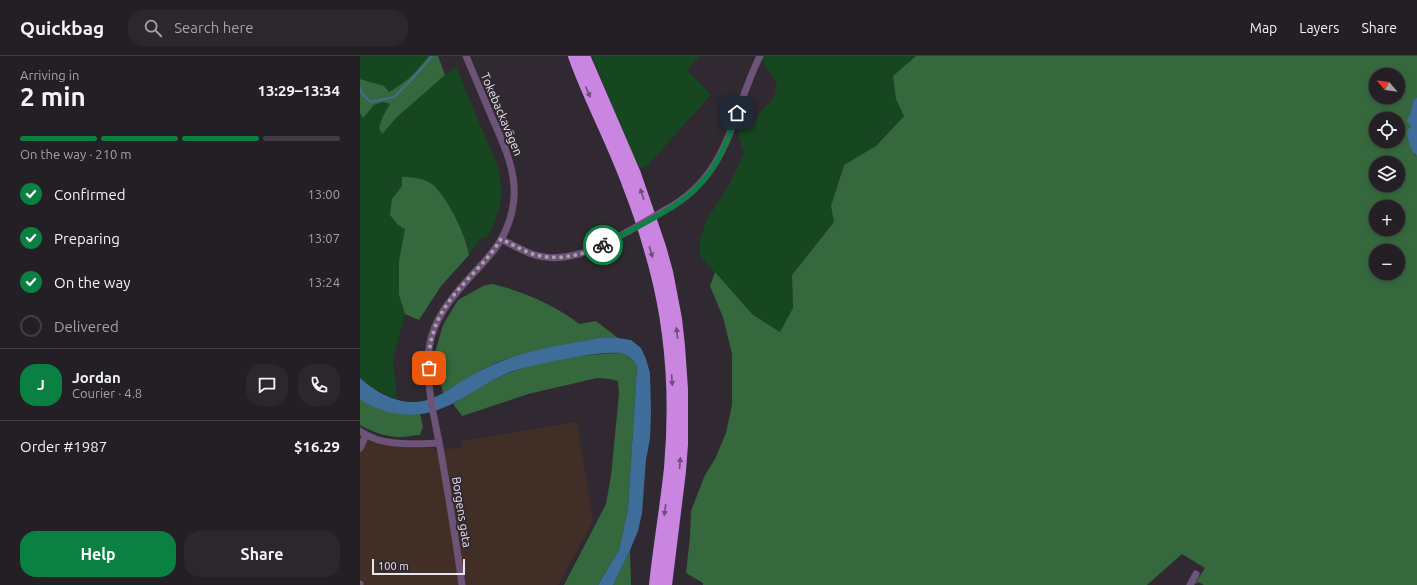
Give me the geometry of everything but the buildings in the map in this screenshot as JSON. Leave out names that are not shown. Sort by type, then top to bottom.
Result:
[{"type":"highway","points":[[574,56],[630,186],[654,265],[666,322],[672,386],[672,440],[667,495],[655,585]]},
{"type":"highway","points":[[584,56],[635,174],[658,239],[667,272],[676,319],[682,389],[682,444],[666,585]]},
{"type":"street","name":"Tokebackavägen","points":[[439,443],[430,383],[429,348],[433,333],[439,319],[454,294],[488,257],[501,239],[507,228],[514,194],[512,170],[505,144],[466,56]]},
{"type":"street","points":[[501,239],[530,253],[543,256],[557,258],[584,253],[629,231],[688,195],[702,182],[712,169],[728,139],[750,75],[760,56]]},
{"type":"street","points":[[360,448],[363,433],[395,443],[439,443]]},
{"type":"street","name":"Borgens gata","points":[[439,443],[462,585]]},
{"type":"street","points":[[1190,585],[1196,574]]},
{"type":"shaded area","points":[[577,422],[593,521],[558,585],[360,585],[360,437],[397,446],[433,448],[435,452],[446,449],[461,448],[461,441]]},
{"type":"green space","points":[[360,56],[429,56],[411,77],[388,93],[373,82],[360,79]]},
{"type":"green space","points":[[429,56],[438,56],[445,75],[397,117],[382,134],[379,128],[383,116],[390,104],[383,102],[374,105],[363,118],[360,113],[360,79],[384,86],[389,92],[411,76]]},
{"type":"green space","points":[[592,56],[700,56],[687,70],[711,95],[647,166],[640,168],[620,126]]},
{"type":"green space","points":[[763,56],[916,56],[893,76],[896,99],[904,115],[876,146],[843,166],[831,206],[834,222],[792,275],[793,308],[780,332],[753,315],[700,256],[700,240],[707,219],[727,189],[744,153],[738,135],[745,121],[752,128],[759,114],[774,97],[777,83],[765,66],[761,58]]},
{"type":"green space","points":[[916,56],[1417,56],[1417,97],[1413,100],[1408,121],[1411,126],[1414,154],[1417,156],[1417,585],[1204,585],[1198,582],[1194,585],[1205,568],[1182,554],[1147,585],[703,585],[703,583],[686,573],[691,511],[705,475],[715,459],[726,433],[732,405],[732,354],[723,317],[710,286],[715,272],[753,315],[780,332],[793,308],[792,275],[834,222],[831,206],[844,165],[876,146],[904,116],[896,99],[893,76]]},
{"type":"green space","points":[[456,67],[497,165],[501,184],[499,210],[488,236],[481,238],[469,255],[468,245],[456,218],[442,196],[432,184],[402,177],[402,186],[397,192],[398,225],[405,229],[399,261],[402,309],[405,314],[393,360],[397,399],[364,382],[360,378],[360,113],[363,117],[374,105],[383,102],[390,104],[383,116],[382,133],[417,98]]},
{"type":"green space","points":[[402,177],[425,180],[438,190],[455,217],[469,255],[441,286],[419,320],[405,314],[399,295],[399,261],[405,229],[398,225],[390,215],[392,199],[402,186]]},
{"type":"green space","points":[[492,284],[514,290],[549,305],[579,324],[596,321],[618,338],[599,338],[519,355],[483,369],[443,393],[435,353],[443,325],[458,300],[483,286]]},
{"type":"green space","points":[[623,353],[632,359],[637,366],[628,509],[619,550],[598,585],[564,585],[606,504],[611,476],[619,394],[618,381],[597,378],[528,394],[462,416],[453,404],[494,379],[522,368],[565,358]]},
{"type":"green space","points":[[360,399],[403,414],[420,414],[423,427],[420,435],[395,437],[374,432],[360,425]]},
{"type":"green space","points":[[630,550],[631,585],[613,585]]},
{"type":"water","points":[[1417,97],[1417,156],[1410,145],[1408,138],[1407,131],[1411,126],[1407,121],[1410,115],[1413,100]]},
{"type":"water","points":[[599,338],[631,340],[641,348],[650,373],[650,438],[646,460],[642,513],[638,531],[613,585],[598,585],[619,550],[628,509],[637,366],[629,356],[616,353],[602,353],[548,362],[517,370],[497,378],[444,408],[421,414],[397,414],[381,410],[360,399],[360,378],[378,392],[392,398],[407,402],[429,400],[449,390],[478,372],[509,358],[547,348]]},
{"type":"waterway","points":[[360,89],[364,96],[371,102],[394,97],[432,56]]},
{"type":"way so far","points":[[429,368],[429,348],[433,333],[446,306],[454,294],[485,261],[501,239],[530,253],[557,258],[574,256],[603,245]]},
{"type":"route","points":[[603,245],[673,206],[702,182],[722,152],[737,113]]}]
